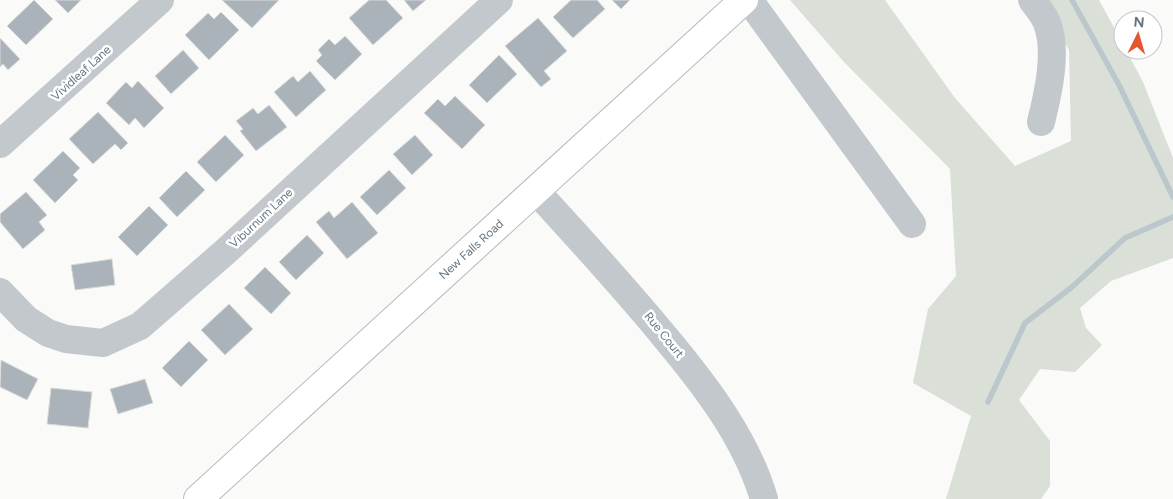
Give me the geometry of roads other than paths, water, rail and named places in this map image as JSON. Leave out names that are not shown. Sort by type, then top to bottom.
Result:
[{"type":"main road","name":"New Falls Road","points":[[198,499],[744,0]]},
{"type":"street","name":"Vividleaf Lane","points":[[0,144],[160,0]]},
{"type":"street","name":"Viburnum Lane","points":[[0,292],[26,319],[48,333],[66,339],[103,343],[140,326],[218,258],[499,0]]},
{"type":"street","points":[[749,0],[912,224]]},
{"type":"street","points":[[1032,0],[1047,22],[1050,38],[1050,73],[1041,122]]},
{"type":"street","name":"Rue Court","points":[[536,191],[634,299],[698,376],[721,410],[744,451],[764,499]]},
{"type":"waterway","points":[[1072,0],[1119,85],[1173,197]]},
{"type":"waterway","points":[[988,402],[1025,323],[1072,287],[1125,238],[1173,217]]}]
